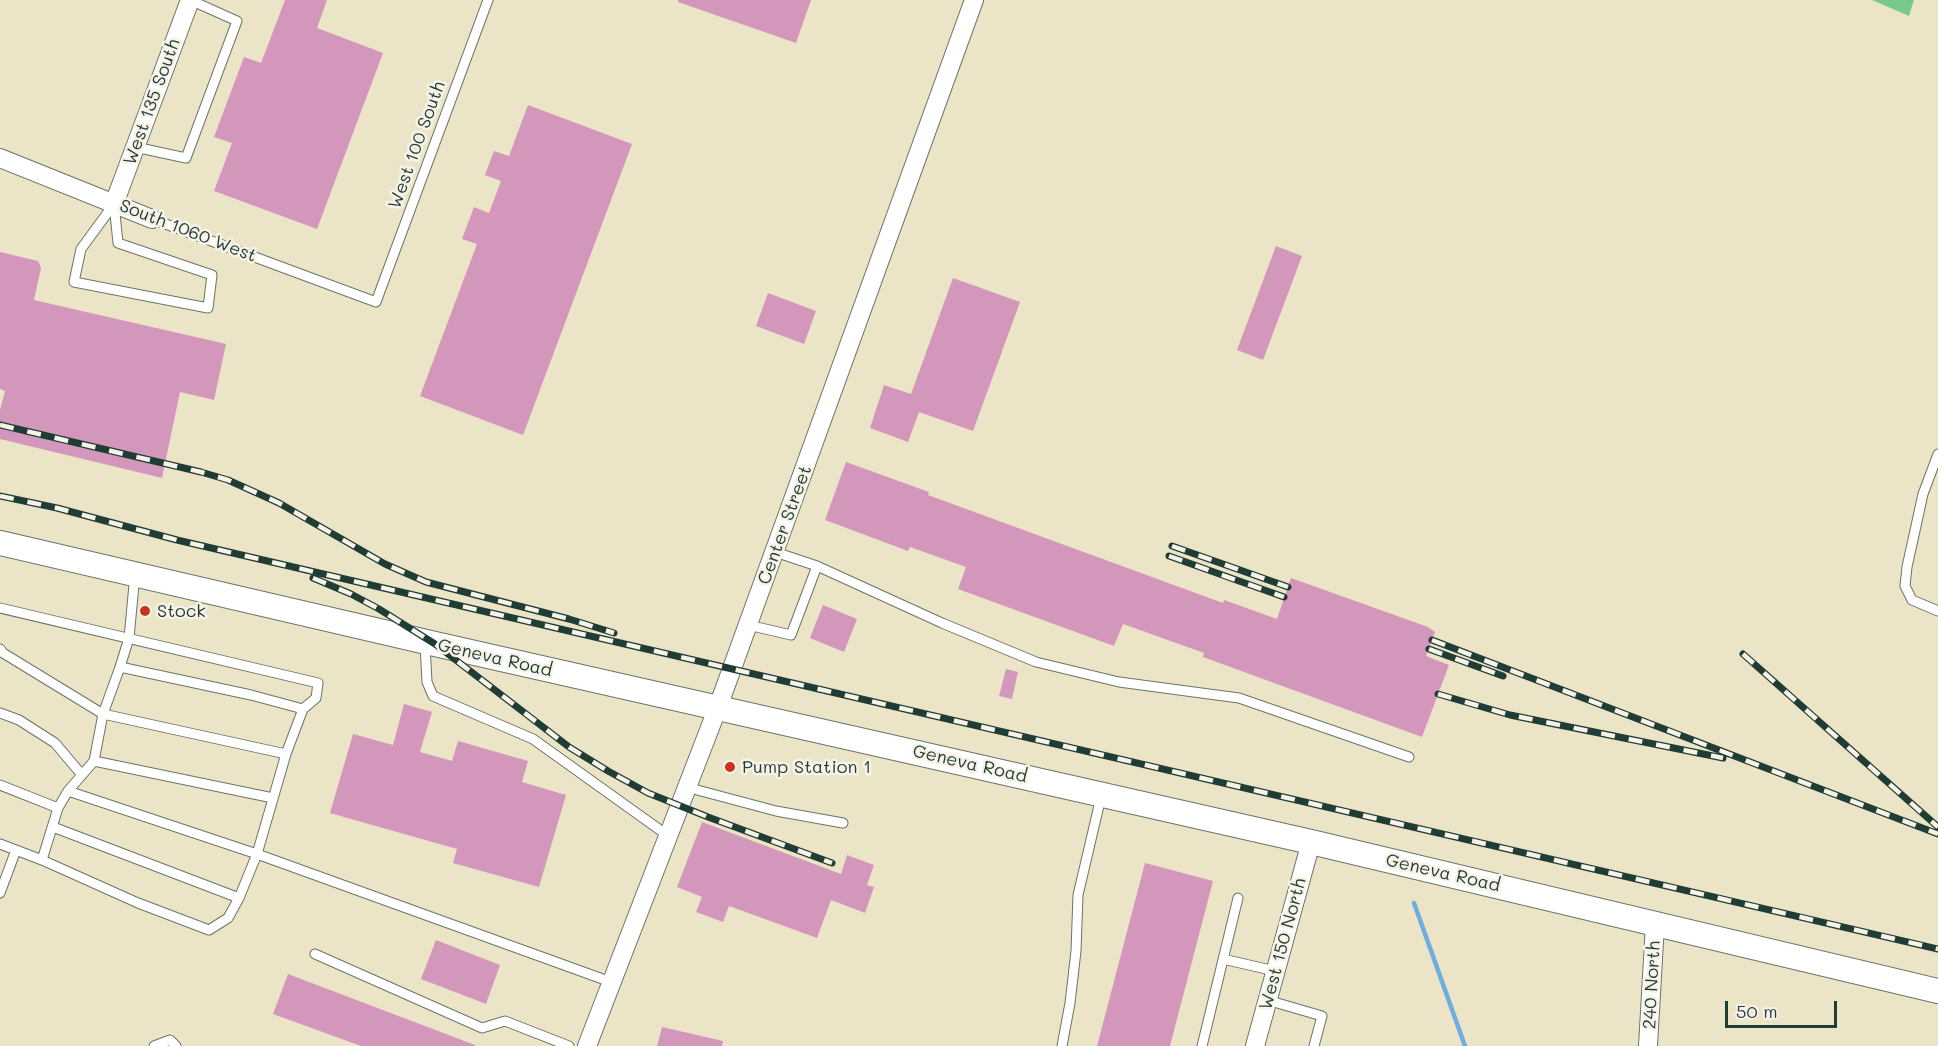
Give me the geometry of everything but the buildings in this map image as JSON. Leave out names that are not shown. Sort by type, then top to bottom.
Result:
[{"type":"main road","name":"Geneva Road","points":[[0,543],[425,642],[1311,842],[1938,991]]},
{"type":"street","name":"West 135 South","points":[[114,204],[190,0]]},
{"type":"street","name":"Center Street","points":[[587,1046],[718,707],[974,0]]},
{"type":"street","name":"South 1060 West","points":[[0,158],[152,219]]},
{"type":"street","name":"West 150 North","points":[[1255,1046],[1311,842]]},
{"type":"street","name":"240 North","points":[[1648,1046],[1655,924]]},
{"type":"lane","points":[[135,147],[186,158],[190,148],[237,21],[190,0]]},
{"type":"lane","name":"West 100 South","points":[[376,302],[488,0]]},
{"type":"lane","points":[[114,204],[118,243],[212,275],[208,308],[74,282],[81,249],[114,204]]},
{"type":"lane","name":"South 1060 West","points":[[152,219],[376,302]]},
{"type":"lane","points":[[1938,454],[1923,494],[1905,586],[1911,600],[1938,611]]},
{"type":"lane","points":[[775,552],[817,566],[942,624],[1036,662],[1119,682],[1239,698],[1409,757]]},
{"type":"lane","points":[[748,625],[791,635],[817,566]]},
{"type":"lane","points":[[42,860],[58,808],[94,761],[103,714],[129,638],[135,574]]},
{"type":"lane","points":[[0,608],[318,683],[316,698],[303,709],[286,754],[256,854],[239,898],[228,918],[209,930],[138,903],[0,844]]},
{"type":"lane","points":[[425,642],[427,682],[433,696],[533,739],[667,835]]},
{"type":"lane","points":[[0,649],[103,714],[286,754]]},
{"type":"lane","points":[[120,668],[251,695],[303,709]]},
{"type":"lane","points":[[0,713],[19,720],[55,743],[82,775]]},
{"type":"lane","points":[[94,761],[273,798]]},
{"type":"lane","points":[[0,785],[58,808]]},
{"type":"lane","points":[[686,787],[776,811],[843,823]]},
{"type":"lane","points":[[68,792],[256,854],[611,982]]},
{"type":"lane","points":[[1062,1046],[1077,951],[1078,895],[1102,794]]},
{"type":"lane","points":[[53,827],[239,898]]},
{"type":"lane","points":[[0,893],[16,850]]},
{"type":"lane","points":[[1202,1046],[1238,898]]},
{"type":"lane","points":[[315,954],[482,1028],[505,1021],[569,1046]]},
{"type":"lane","points":[[1223,959],[1275,971]]},
{"type":"lane","points":[[1267,1000],[1322,1016],[1314,1046]]},
{"type":"lane","points":[[154,1046],[170,1040],[176,1046]]},
{"type":"green space","points":[[1872,0],[1914,0],[1909,16]]},
{"type":"waterway","points":[[1414,903],[1465,1046]]},
{"type":"railway","points":[[0,425],[228,480],[279,503],[385,564],[426,582],[614,633]]},
{"type":"railway","points":[[0,496],[57,508],[177,540],[1938,949]]},
{"type":"railway","points":[[1172,546],[1288,587]]},
{"type":"railway","points":[[1169,556],[1284,597]]},
{"type":"railway","points":[[313,578],[379,609],[435,644],[569,747],[648,793],[832,863]]},
{"type":"railway","points":[[1432,640],[1938,834]]},
{"type":"railway","points":[[1429,649],[1503,676]]},
{"type":"railway","points":[[1743,654],[1938,827]]},
{"type":"railway","points":[[1438,694],[1510,715],[1723,758]]},
{"type":"place","name":"Stock","points":[[145,611]]},
{"type":"place","name":"Pump Station 1","points":[[730,767]]}]
